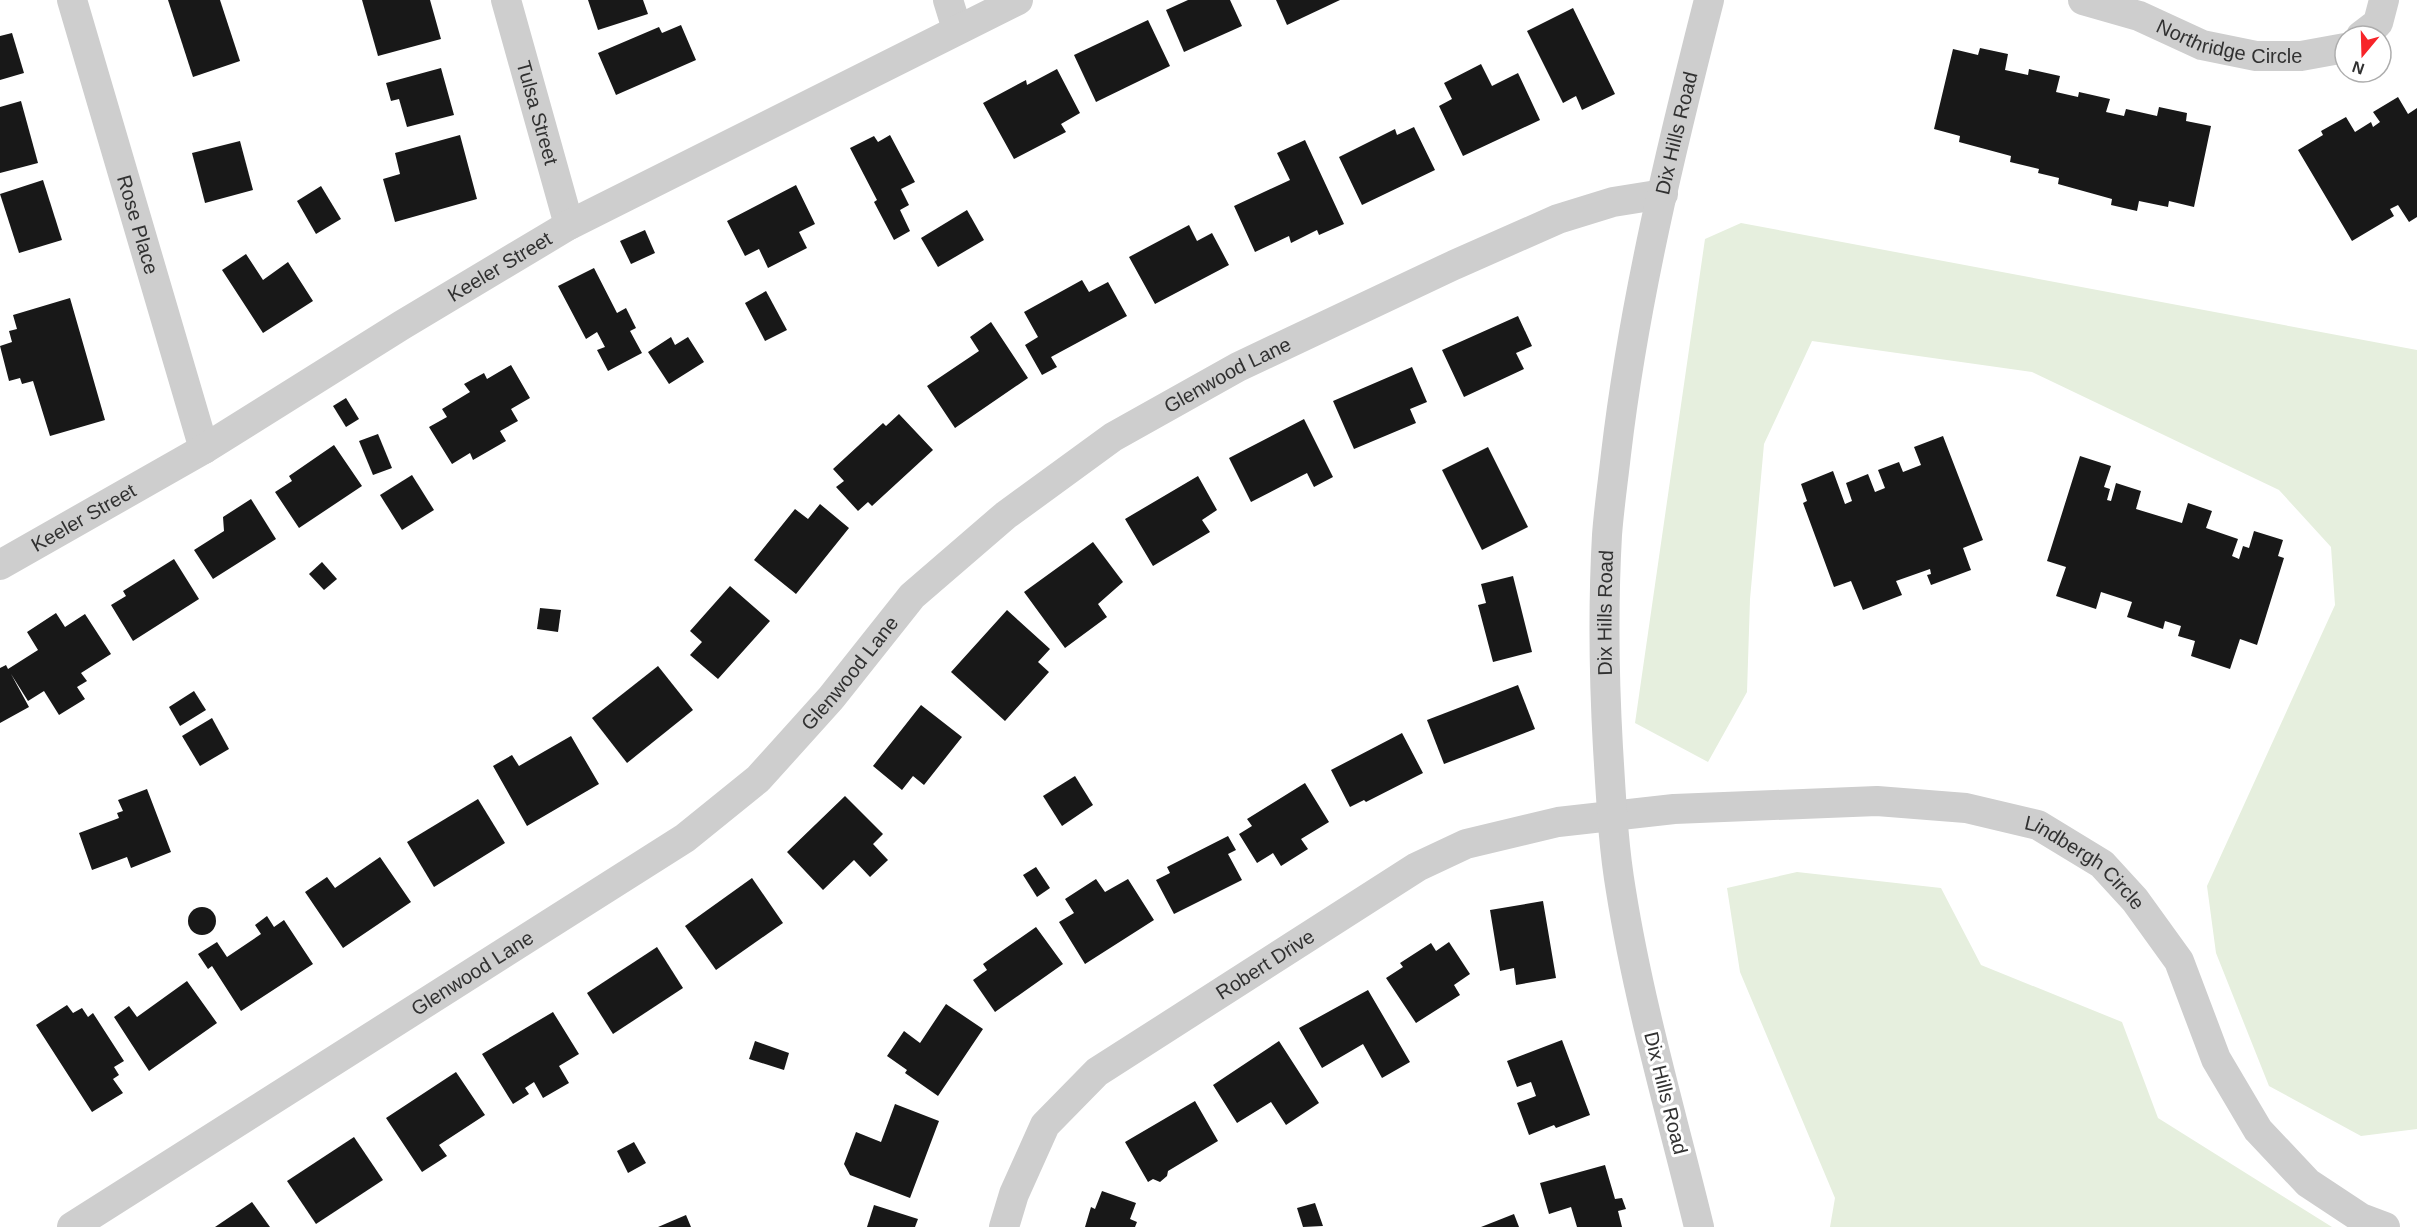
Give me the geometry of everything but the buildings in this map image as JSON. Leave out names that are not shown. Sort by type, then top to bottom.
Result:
[{"type":"street","name":"Rose Place","points":[[72,0],[204,449]]},
{"type":"street","name":"Tulsa Street","points":[[506,0],[570,225]]},
{"type":"street","points":[[948,0],[957,29]]},
{"type":"street","name":"Keeler Street","points":[[0,565],[204,449],[570,225],[1017,0]]},
{"type":"street","name":"Dix Hills Road","points":[[1699,1227],[1634,963],[1621,891],[1612,817],[1605,702],[1604,616],[1607,532],[1620,416],[1635,323],[1709,0]]},
{"type":"street","name":"Northridge Circle","points":[[2082,0],[2139,16],[2202,45],[2256,56],[2301,56],[2333,50]]},
{"type":"street","points":[[2377,24],[2384,0]]},
{"type":"street","name":"Glenwood Lane","points":[[72,1227],[685,838],[758,779],[831,698],[912,596],[1006,515],[1113,437],[1238,367],[1454,265],[1558,219],[1613,202],[1663,194]]},
{"type":"street","name":"Lindbergh Circle","points":[[1612,817],[1674,809],[1877,801],[1966,808],[2038,825],[2102,864],[2135,900],[2179,961],[2216,1059],[2258,1130],[2308,1183],[2361,1218],[2385,1227]]},
{"type":"street","name":"Robert Drive","points":[[1004,1227],[1014,1194],[1045,1125],[1097,1072],[1417,867],[1466,844],[1558,822],[1612,817]]},
{"type":"green space","points":[[1741,223],[2417,350],[2417,1129],[2361,1136],[2269,1086],[2216,953],[2207,886],[2335,605],[2331,547],[2279,490],[2032,372],[1812,341],[1764,444],[1750,599],[1747,692],[1708,762],[1635,723],[1705,239]]},
{"type":"green space","points":[[1797,872],[1941,888],[1981,965],[2122,1022],[2158,1118],[2332,1227],[1830,1227],[1835,1198],[1740,972],[1727,888]]}]
